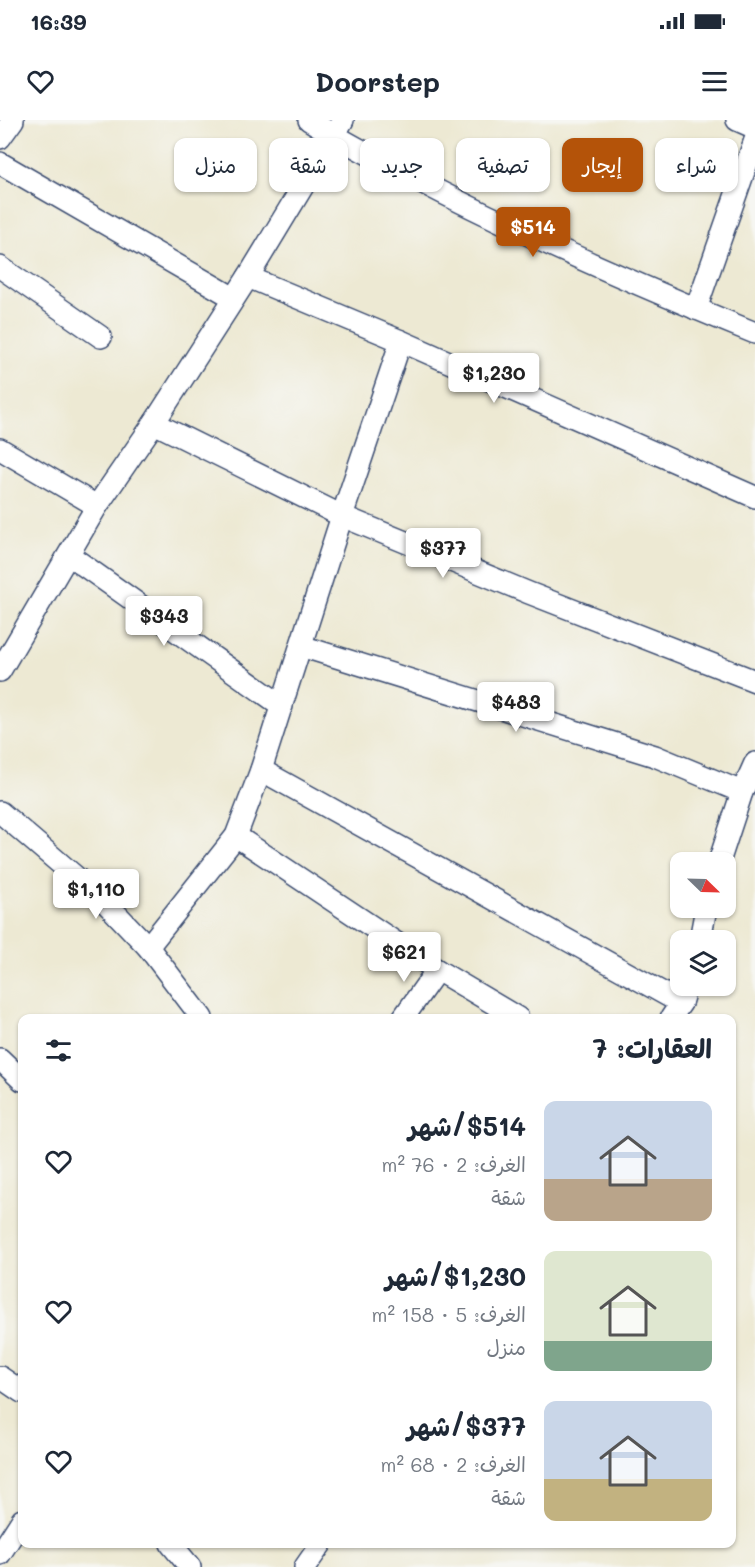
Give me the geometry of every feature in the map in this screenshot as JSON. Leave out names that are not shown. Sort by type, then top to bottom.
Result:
[{"type":"street","points":[[0,138],[13,120]]},
{"type":"street","points":[[309,120],[338,128],[483,214],[755,333]]},
{"type":"street","points":[[738,120],[755,128]]},
{"type":"street","points":[[0,671],[97,506],[154,423],[248,277],[338,128]]},
{"type":"street","points":[[696,309],[755,140]]},
{"type":"street","points":[[0,163],[234,298]]},
{"type":"street","points":[[0,267],[101,337]]},
{"type":"street","points":[[248,277],[401,341],[755,497]]},
{"type":"street","points":[[148,947],[236,836],[261,770],[401,341]]},
{"type":"street","points":[[154,423],[342,516],[755,681]]},
{"type":"street","points":[[0,449],[97,506]]},
{"type":"street","points":[[69,555],[282,706]]},
{"type":"street","points":[[301,646],[656,756],[742,792]]},
{"type":"street","points":[[722,852],[742,792],[755,763]]},
{"type":"street","points":[[261,770],[680,1002]]},
{"type":"street","points":[[0,812],[105,902],[148,947],[199,1014]]},
{"type":"street","points":[[236,836],[437,970],[511,1014]]},
{"type":"street","points":[[406,1014],[437,970]]},
{"type":"street","points":[[0,1059],[18,1076]]},
{"type":"street","points":[[0,1377],[18,1389]]},
{"type":"street","points":[[0,1554],[18,1526]]},
{"type":"street","points":[[174,1548],[190,1567]]},
{"type":"street","points":[[305,1567],[318,1548]]}]
